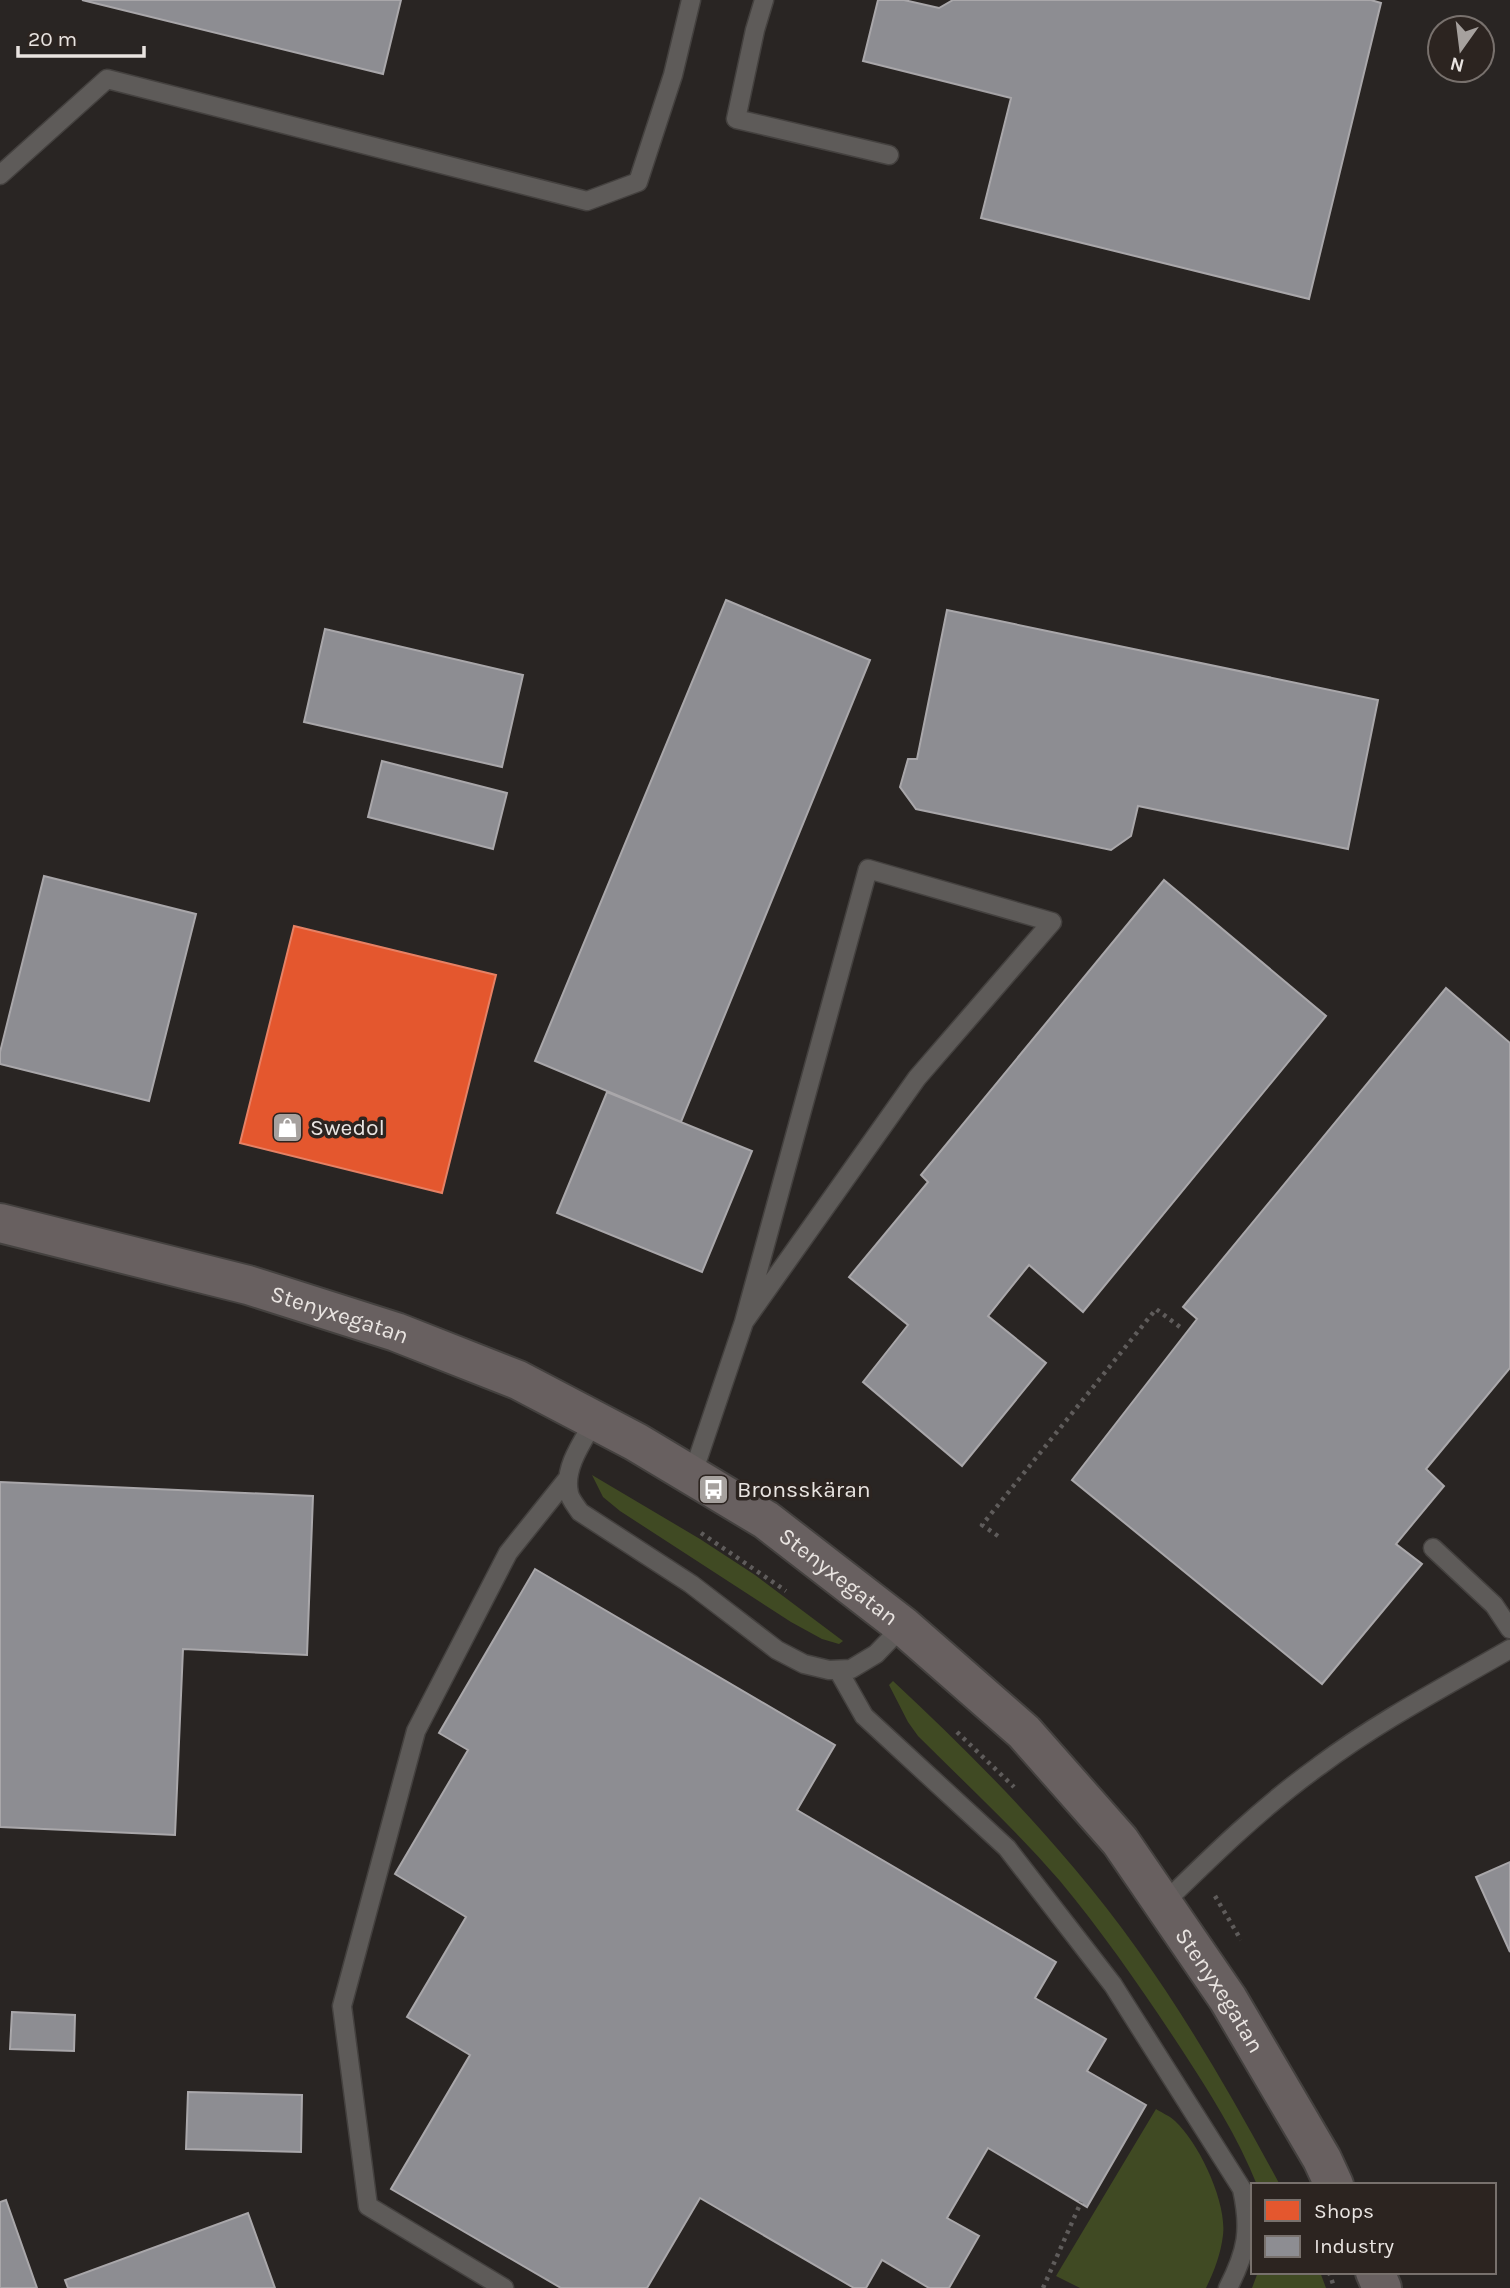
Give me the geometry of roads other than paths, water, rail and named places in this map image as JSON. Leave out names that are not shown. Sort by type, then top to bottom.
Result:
[{"type":"street","name":"Stenyxegatan","points":[[0,1223],[248,1285],[396,1332],[518,1380],[595,1420],[766,1520],[903,1626],[1024,1732],[1121,1841],[1228,1999],[1333,2183]]},
{"type":"lane","points":[[0,175],[107,79],[587,201],[638,182],[673,75],[691,0]]},
{"type":"lane","points":[[764,0],[736,119],[890,155]]},
{"type":"lane","points":[[692,1476],[744,1322],[868,869],[1052,922],[917,1078],[744,1322]]},
{"type":"lane","points":[[595,1420],[575,1455],[568,1478],[569,1494],[580,1512],[691,1584],[776,1650],[804,1664],[838,1670],[851,1669],[876,1654],[903,1626]]},
{"type":"lane","points":[[504,2288],[369,2206],[342,2006],[416,1731],[508,1553],[568,1478]]},
{"type":"lane","points":[[1433,1548],[1494,1605],[1510,1629]]},
{"type":"lane","points":[[1163,1904],[1199,1869],[1318,1766],[1370,1731],[1510,1649]]},
{"type":"lane","points":[[838,1670],[864,1716],[1007,1848],[1114,1985],[1242,2189],[1248,2218],[1245,2248],[1228,2288]]},
{"type":"place","name":"Swedol","points":[[287,1127]]},
{"type":"place","name":"Bronsskäran","points":[[714,1489]]}]
